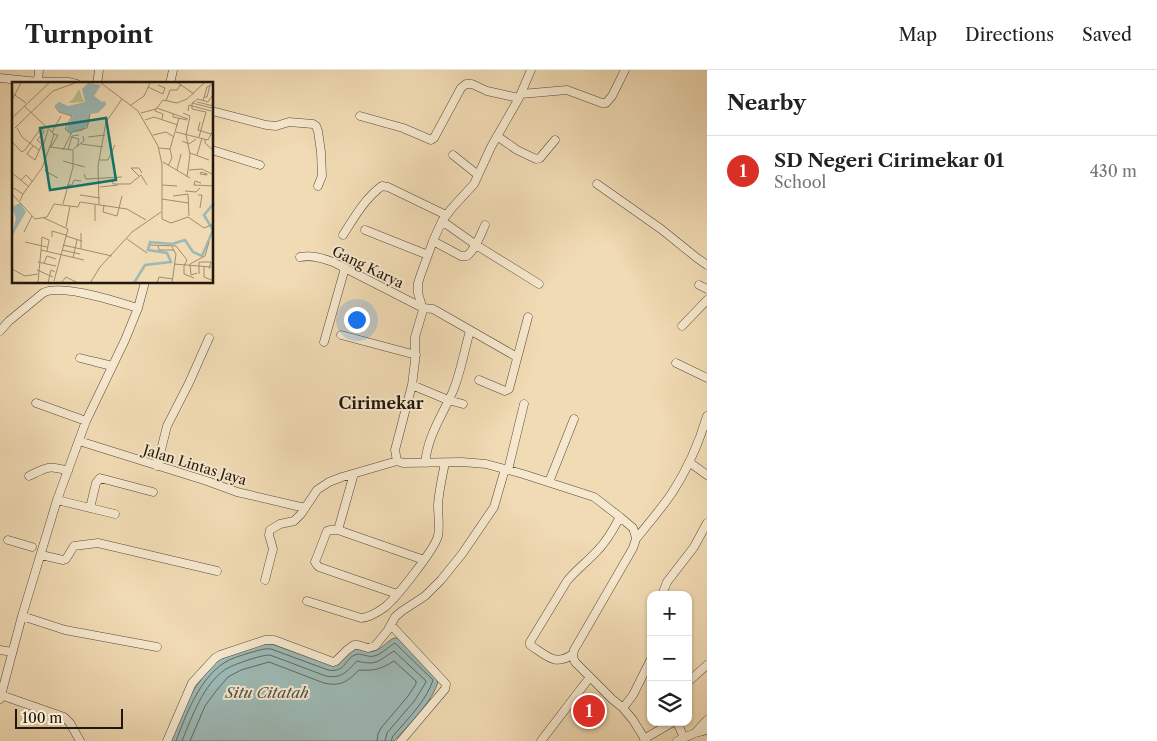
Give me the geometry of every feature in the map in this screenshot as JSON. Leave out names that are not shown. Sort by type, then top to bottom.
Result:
[{"type":"street","points":[[38,82],[39,70]]},
{"type":"street","points":[[397,461],[395,450],[412,385],[416,355],[415,336],[423,312],[418,297],[421,274],[444,218],[471,188],[520,96],[531,70]]},
{"type":"street","points":[[360,116],[403,128],[431,140],[434,138],[461,88],[466,84],[472,84],[487,91],[520,96],[567,90],[606,103],[612,96],[624,70]]},
{"type":"street","points":[[0,78],[38,82],[68,82]]},
{"type":"street","points":[[214,112],[266,125],[276,126],[289,122],[313,124],[316,126],[320,145],[322,176],[318,186]]},
{"type":"street","points":[[497,136],[517,150],[536,159],[540,158],[554,140]]},
{"type":"street","points":[[214,151],[260,165]]},
{"type":"street","points":[[453,154],[478,175]]},
{"type":"street","points":[[598,184],[707,265]]},
{"type":"street","points":[[343,235],[359,210],[377,189],[382,186],[388,187],[444,218],[476,245],[539,284]]},
{"type":"street","points":[[433,241],[463,256],[467,256],[476,245],[485,225]]},
{"type":"street","points":[[365,230],[428,255]]},
{"type":"street","name":"Gang Karya","points":[[300,257],[323,258],[345,268],[423,308],[432,309],[518,357]]},
{"type":"street","points":[[324,342],[345,268]]},
{"type":"street","points":[[80,741],[72,725],[64,717],[1,697],[37,550],[86,421],[125,340],[138,308],[144,284]]},
{"type":"street","points":[[699,285],[707,289]]},
{"type":"street","points":[[0,331],[9,321],[48,290],[76,292],[138,308]]},
{"type":"street","points":[[682,326],[707,300]]},
{"type":"street","points":[[479,380],[505,391],[508,390],[528,317]]},
{"type":"street","points":[[425,463],[430,439],[457,378],[470,331]]},
{"type":"street","points":[[341,335],[416,355]]},
{"type":"street","points":[[157,466],[167,426],[189,383],[208,338]]},
{"type":"street","points":[[80,358],[112,366]]},
{"type":"street","points":[[676,364],[707,378]]},
{"type":"street","points":[[412,385],[463,404]]},
{"type":"street","points":[[36,403],[86,421]]},
{"type":"street","points":[[167,741],[192,683],[220,655],[265,640],[274,640],[330,661],[336,661],[354,645],[368,648],[373,647],[398,614],[425,596],[441,580],[494,508],[524,404]]},
{"type":"street","points":[[620,517],[600,549],[567,581],[530,642],[530,645],[554,659],[564,660],[572,654],[633,548],[636,539],[672,493],[689,462],[707,416]]},
{"type":"street","points":[[548,482],[574,419]]},
{"type":"street","name":"Jalan Lintas Jaya","points":[[78,441],[237,492],[305,508]]},
{"type":"street","points":[[265,580],[273,549],[269,535],[270,530],[280,524],[294,521],[302,514],[316,490],[329,482],[397,461],[408,464],[486,464],[548,482],[590,496],[632,528],[636,539]]},
{"type":"street","points":[[689,462],[707,475]]},
{"type":"street","points":[[307,601],[349,616],[363,618],[386,606],[434,546],[438,534],[439,497],[445,463]]},
{"type":"street","points":[[29,476],[49,467],[68,471]]},
{"type":"street","points":[[338,530],[352,477]]},
{"type":"street","points":[[90,508],[96,483],[100,478],[153,492]]},
{"type":"street","points":[[57,500],[115,514]]},
{"type":"street","points":[[663,591],[666,582],[694,546],[707,523]]},
{"type":"street","points":[[397,594],[318,566],[316,562],[325,534],[330,530],[338,530],[424,560]]},
{"type":"street","points":[[8,540],[63,560],[68,558],[74,546],[98,543],[217,570]]},
{"type":"street","points":[[22,616],[66,630],[156,648]]},
{"type":"street","points":[[391,625],[446,684],[445,689],[400,741]]},
{"type":"street","points":[[0,650],[12,652]]},
{"type":"street","points":[[572,654],[573,660],[623,708],[643,737],[666,726]]},
{"type":"street","points":[[689,681],[707,665]]},
{"type":"street","points":[[623,708],[633,695],[647,667]]},
{"type":"street","points":[[541,741],[590,677]]},
{"type":"street","points":[[695,733],[707,720]]},
{"type":"street","points":[[676,726],[681,739],[707,730]]},
{"type":"water","name":"Situ Citatah","points":[[394,638],[398,638],[438,677],[434,692],[428,701],[414,720],[394,741],[170,741],[189,697],[207,671],[226,656],[261,644],[272,644],[333,666],[339,663],[351,650],[357,649],[371,652],[380,649]]},
{"type":"place","name":"SD Negeri Cirimekar 01","points":[[589,711]]},
{"type":"district","name":"Cirimekar","points":[[381,403]]}]
